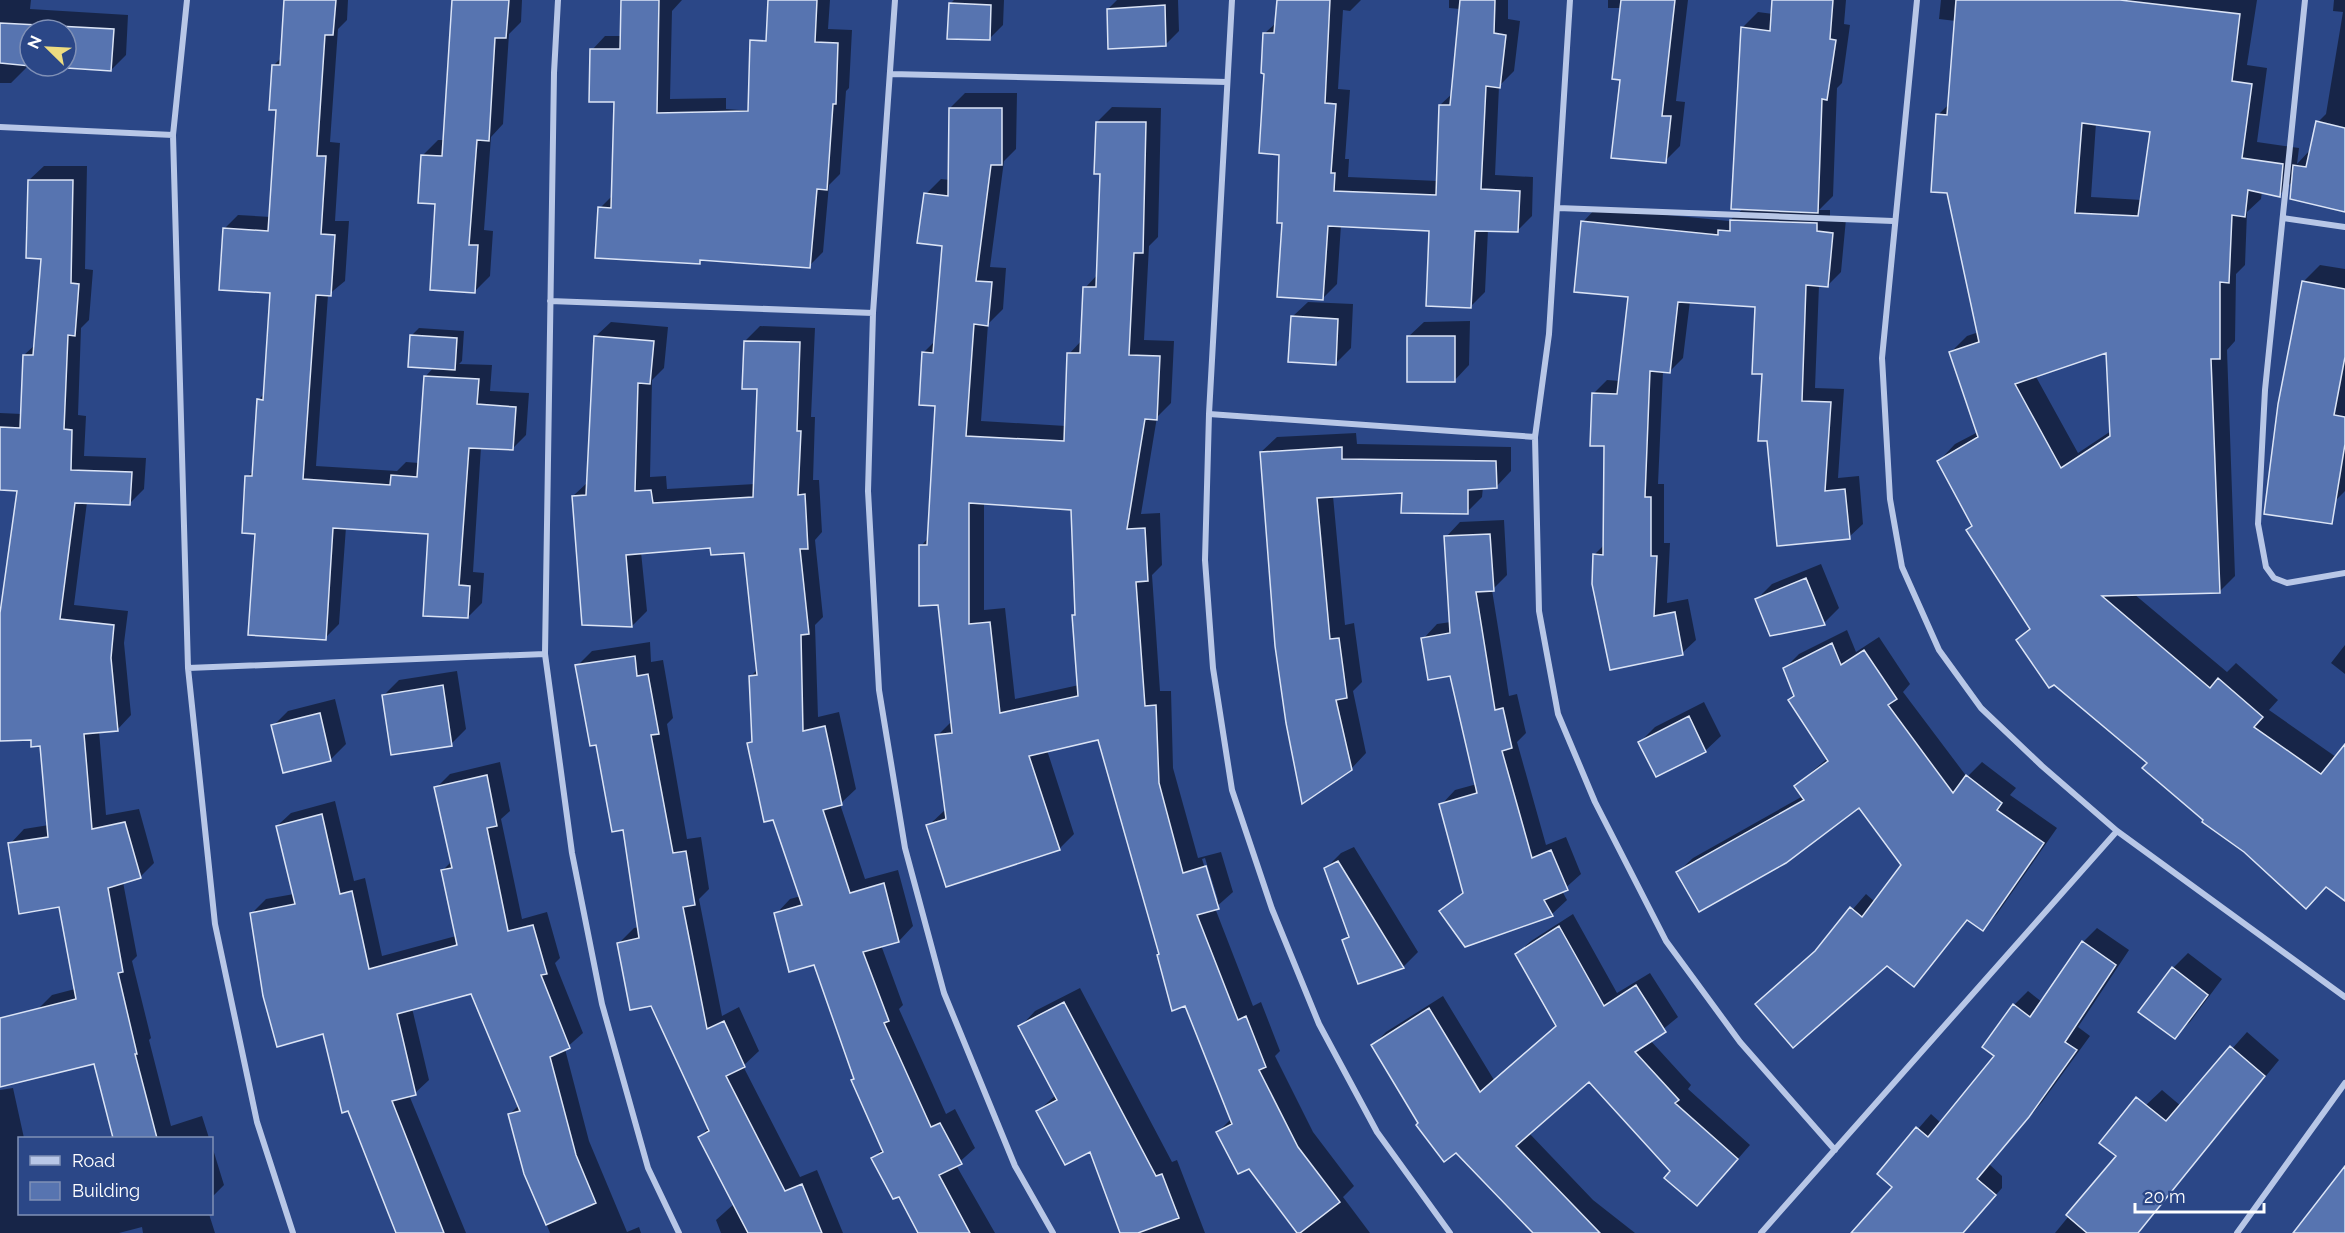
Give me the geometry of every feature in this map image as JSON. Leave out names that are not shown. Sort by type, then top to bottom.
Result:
[{"type":"street","points":[[187,0],[173,135],[188,668],[215,924],[257,1122],[293,1233]]},
{"type":"street","points":[[558,0],[554,73],[545,654],[572,853],[602,1004],[648,1168],[679,1233]]},
{"type":"street","points":[[896,0],[873,313],[867,491],[878,678],[905,848],[944,993],[1015,1166],[1053,1233]]},
{"type":"street","points":[[1232,0],[1209,414],[1205,560],[1213,668],[1232,790],[1272,909],[1319,1024],[1377,1132],[1450,1233]]},
{"type":"street","points":[[1570,0],[1549,334],[1535,437],[1539,611],[1558,714],[1595,802],[1666,941],[1740,1042],[1835,1150]]},
{"type":"street","points":[[1917,0],[1893,221],[1882,358],[1890,499],[1902,567],[1939,650],[1981,708],[2042,766],[2117,831],[2345,997]]},
{"type":"street","points":[[2305,0],[2265,390],[2258,524],[2266,567],[2274,578],[2288,583],[2345,573]]},
{"type":"street","points":[[891,74],[1227,82]]},
{"type":"street","points":[[0,127],[173,135]]},
{"type":"street","points":[[1558,208],[1893,221]]},
{"type":"street","points":[[2283,218],[2345,227]]},
{"type":"street","points":[[550,301],[873,313]]},
{"type":"street","points":[[1209,414],[1535,437]]},
{"type":"street","points":[[188,668],[545,654]]},
{"type":"street","points":[[1761,1233],[2117,831]]},
{"type":"street","points":[[2237,1233],[2345,1083]]},
{"type":"building","points":[[284,0],[336,0],[333,35],[325,35],[317,156],[326,156],[321,234],[335,235],[331,296],[316,295],[303,479],[390,485],[391,475],[417,477],[424,376],[479,379],[477,404],[516,407],[513,450],[469,448],[459,585],[470,586],[468,618],[423,616],[428,534],[333,528],[326,640],[248,635],[255,534],[242,533],[245,476],[252,476],[257,399],[263,400],[270,293],[219,290],[223,228],[268,231],[276,110],[269,110],[272,65],[280,65]]},
{"type":"building","points":[[452,0],[509,0],[506,38],[495,38],[489,141],[477,140],[469,245],[478,245],[475,293],[430,290],[435,204],[418,203],[421,155],[442,156]]},
{"type":"building","points":[[621,0],[659,0],[657,113],[748,111],[750,40],[766,41],[768,0],[817,0],[815,42],[838,43],[836,104],[833,104],[827,190],[817,189],[810,268],[700,260],[700,264],[595,258],[598,207],[611,208],[614,102],[589,102],[590,49],[620,49]]},
{"type":"building","points":[[1277,0],[1330,0],[1325,103],[1336,104],[1331,173],[1335,173],[1334,191],[1436,195],[1439,105],[1450,105],[1460,0],[1495,0],[1494,33],[1506,35],[1500,88],[1486,86],[1481,189],[1520,191],[1518,232],[1475,231],[1471,308],[1426,306],[1429,231],[1328,226],[1323,300],[1277,297],[1282,223],[1277,223],[1279,155],[1259,153],[1264,74],[1261,73],[1263,33],[1274,33]]},
{"type":"building","points":[[1621,0],[1675,0],[1662,116],[1671,116],[1666,163],[1611,158],[1620,80],[1612,79]]},
{"type":"building","points":[[1772,0],[1833,0],[1830,39],[1836,40],[1827,100],[1822,99],[1818,213],[1731,209],[1741,27],[1770,31]]},
{"type":"building","points":[[1956,0],[2120,0],[2240,14],[2232,81],[2252,84],[2242,158],[2283,164],[2280,197],[2248,190],[2245,217],[2232,215],[2229,283],[2220,282],[2220,359],[2211,359],[2220,593],[2102,596],[2210,688],[2218,678],[2263,717],[2254,727],[2321,774],[2345,744],[2345,901],[2326,887],[2306,909],[2244,852],[2202,822],[2203,820],[2142,768],[2147,763],[2054,685],[2049,688],[2016,640],[2030,629],[1966,530],[1972,526],[1937,461],[1978,437],[1949,352],[1979,342],[1947,193],[1931,192],[1936,114],[1947,115]],"holes":[[[2082,123],[2150,132],[2138,216],[2075,213]],[[2106,353],[2110,436],[2061,468],[2015,384]]]},
{"type":"building","points":[[949,3],[991,5],[990,40],[947,39]]},
{"type":"building","points":[[1165,5],[1166,46],[1108,49],[1107,9]]},
{"type":"building","points":[[0,23],[18,24],[18,65],[0,63]]},
{"type":"building","points":[[78,27],[114,29],[111,71],[78,69]]},
{"type":"building","points":[[949,108],[1002,108],[1002,165],[991,165],[976,281],[992,282],[988,326],[974,324],[966,436],[1064,441],[1067,353],[1080,353],[1083,287],[1096,287],[1100,174],[1094,174],[1096,122],[1146,122],[1143,253],[1134,253],[1129,355],[1160,356],[1157,420],[1145,419],[1127,529],[1145,528],[1148,581],[1136,582],[1145,706],[1156,705],[1159,783],[1183,873],[1206,866],[1219,909],[1197,915],[1238,1020],[1246,1016],[1266,1067],[1259,1070],[1298,1147],[1340,1202],[1300,1233],[1297,1233],[1249,1169],[1238,1174],[1216,1132],[1232,1124],[1185,1006],[1172,1011],[1157,955],[1159,954],[1098,740],[1029,756],[1060,850],[946,887],[926,825],[946,819],[935,735],[952,733],[938,605],[919,606],[919,545],[927,545],[935,406],[919,405],[922,352],[933,353],[942,246],[917,243],[924,193],[948,196]],"holes":[[[969,503],[1071,510],[1075,615],[1072,615],[1078,696],[1000,713],[990,622],[969,624]]]},
{"type":"building","points":[[2316,121],[2345,128],[2345,212],[2290,199],[2293,165],[2306,167]]},
{"type":"building","points":[[28,180],[73,180],[71,283],[79,284],[75,336],[68,335],[64,429],[72,430],[71,470],[132,472],[130,505],[75,503],[60,619],[114,625],[111,658],[118,731],[84,734],[92,829],[125,822],[141,878],[108,888],[123,972],[118,973],[137,1054],[135,1054],[157,1137],[113,1137],[94,1064],[0,1087],[0,1018],[76,999],[59,907],[19,914],[8,843],[48,837],[40,746],[31,747],[31,740],[0,741],[0,613],[17,491],[0,490],[0,427],[20,428],[23,355],[33,355],[41,259],[26,258]]},
{"type":"building","points":[[1730,220],[1817,223],[1817,231],[1833,233],[1828,287],[1806,285],[1802,401],[1831,402],[1825,491],[1845,489],[1850,539],[1777,546],[1767,441],[1758,441],[1762,374],[1752,374],[1755,307],[1678,302],[1670,373],[1650,371],[1645,497],[1651,497],[1651,556],[1657,556],[1654,616],[1675,612],[1683,655],[1610,670],[1592,584],[1593,554],[1603,555],[1604,446],[1590,446],[1592,393],[1617,394],[1628,297],[1574,292],[1581,221],[1718,235],[1718,230],[1730,231]]},
{"type":"building","points":[[2302,281],[2345,289],[2345,357],[2334,415],[2345,417],[2345,444],[2332,524],[2264,514],[2278,404]]},
{"type":"building","points":[[1291,316],[1338,319],[1336,365],[1288,362]]},
{"type":"building","points":[[410,335],[457,338],[455,370],[408,367]]},
{"type":"building","points":[[594,336],[654,341],[650,384],[638,383],[635,491],[651,490],[653,503],[753,497],[757,389],[742,389],[744,341],[800,342],[797,431],[801,431],[798,495],[805,494],[808,549],[800,549],[809,634],[801,635],[803,731],[825,726],[842,805],[823,810],[850,893],[884,883],[899,942],[863,952],[889,1021],[884,1023],[931,1127],[940,1123],[962,1164],[939,1175],[970,1233],[918,1233],[899,1197],[893,1199],[871,1158],[883,1152],[851,1080],[854,1079],[814,965],[789,972],[774,913],[802,905],[773,820],[764,822],[747,743],[752,742],[749,676],[757,675],[744,553],[711,555],[710,548],[626,555],[632,627],[582,625],[572,496],[586,495]]},
{"type":"building","points":[[1407,336],[1455,336],[1455,382],[1407,382]]},
{"type":"building","points":[[1342,447],[1342,459],[1496,461],[1497,488],[1468,490],[1468,514],[1401,513],[1402,493],[1317,498],[1330,639],[1339,638],[1347,698],[1336,700],[1352,770],[1302,804],[1286,723],[1275,646],[1260,452]]},
{"type":"building","points":[[1490,534],[1494,591],[1476,592],[1495,710],[1503,708],[1512,748],[1502,751],[1532,858],[1551,850],[1568,890],[1544,900],[1553,916],[1465,947],[1439,911],[1463,893],[1439,804],[1477,793],[1450,676],[1428,680],[1421,638],[1450,633],[1444,536]]},
{"type":"building","points":[[1806,578],[1825,625],[1770,636],[1755,599]]},
{"type":"building","points":[[1832,643],[1841,665],[1864,650],[1897,699],[1888,705],[1953,793],[1966,775],[2002,803],[1997,810],[2044,843],[1983,931],[1967,920],[1914,987],[1887,966],[1793,1048],[1755,1004],[1815,951],[1850,907],[1862,917],[1901,865],[1859,808],[1786,863],[1699,912],[1676,872],[1804,800],[1794,786],[1828,761],[1788,700],[1794,696],[1783,668]]},
{"type":"building","points":[[635,656],[637,676],[648,674],[659,734],[651,735],[673,853],[686,851],[695,905],[683,907],[707,1029],[724,1021],[745,1067],[726,1076],[785,1191],[802,1184],[822,1233],[748,1233],[698,1137],[709,1131],[651,1006],[630,1010],[617,943],[639,938],[623,830],[612,832],[596,745],[590,746],[575,665]]},
{"type":"building","points":[[443,685],[452,746],[391,755],[382,695]]},
{"type":"building","points":[[320,713],[331,761],[283,773],[271,725]]},
{"type":"building","points":[[1689,716],[1706,752],[1656,777],[1638,742]]},
{"type":"building","points":[[487,775],[497,826],[487,828],[508,931],[533,925],[547,974],[541,975],[570,1048],[550,1057],[576,1155],[596,1203],[546,1225],[524,1174],[508,1114],[520,1111],[471,994],[397,1014],[416,1095],[392,1101],[444,1233],[396,1233],[348,1111],[342,1113],[323,1034],[277,1047],[263,996],[250,913],[295,904],[276,826],[322,814],[340,894],[352,891],[369,969],[457,945],[441,870],[452,868],[434,787]]},
{"type":"building","points":[[1338,861],[1404,968],[1358,984],[1342,940],[1349,937],[1324,868]]},
{"type":"building","points":[[1559,926],[1604,1006],[1636,985],[1666,1032],[1635,1052],[1679,1100],[1675,1103],[1738,1159],[1697,1206],[1664,1178],[1670,1171],[1589,1082],[1516,1146],[1600,1233],[1533,1233],[1456,1153],[1444,1162],[1416,1125],[1418,1123],[1371,1045],[1429,1008],[1480,1092],[1556,1026],[1515,954]]},
{"type":"building","points":[[2082,941],[2116,965],[2065,1042],[2077,1050],[2029,1117],[1977,1179],[1996,1195],[1963,1233],[1851,1233],[1892,1187],[1877,1174],[1916,1127],[1928,1137],[1994,1056],[1982,1047],[2013,1004],[2030,1017]]},
{"type":"building","points":[[2172,967],[2208,995],[2175,1039],[2138,1012]]},
{"type":"building","points":[[1064,1002],[1156,1176],[1162,1174],[1179,1218],[1138,1233],[1120,1233],[1090,1152],[1065,1165],[1036,1111],[1057,1100],[1018,1026]]},
{"type":"building","points":[[2230,1046],[2265,1076],[2138,1233],[2087,1233],[2066,1215],[2116,1156],[2099,1143],[2136,1097],[2166,1121]]},
{"type":"building","points":[[2345,1166],[2345,1233],[2293,1233]]}]
